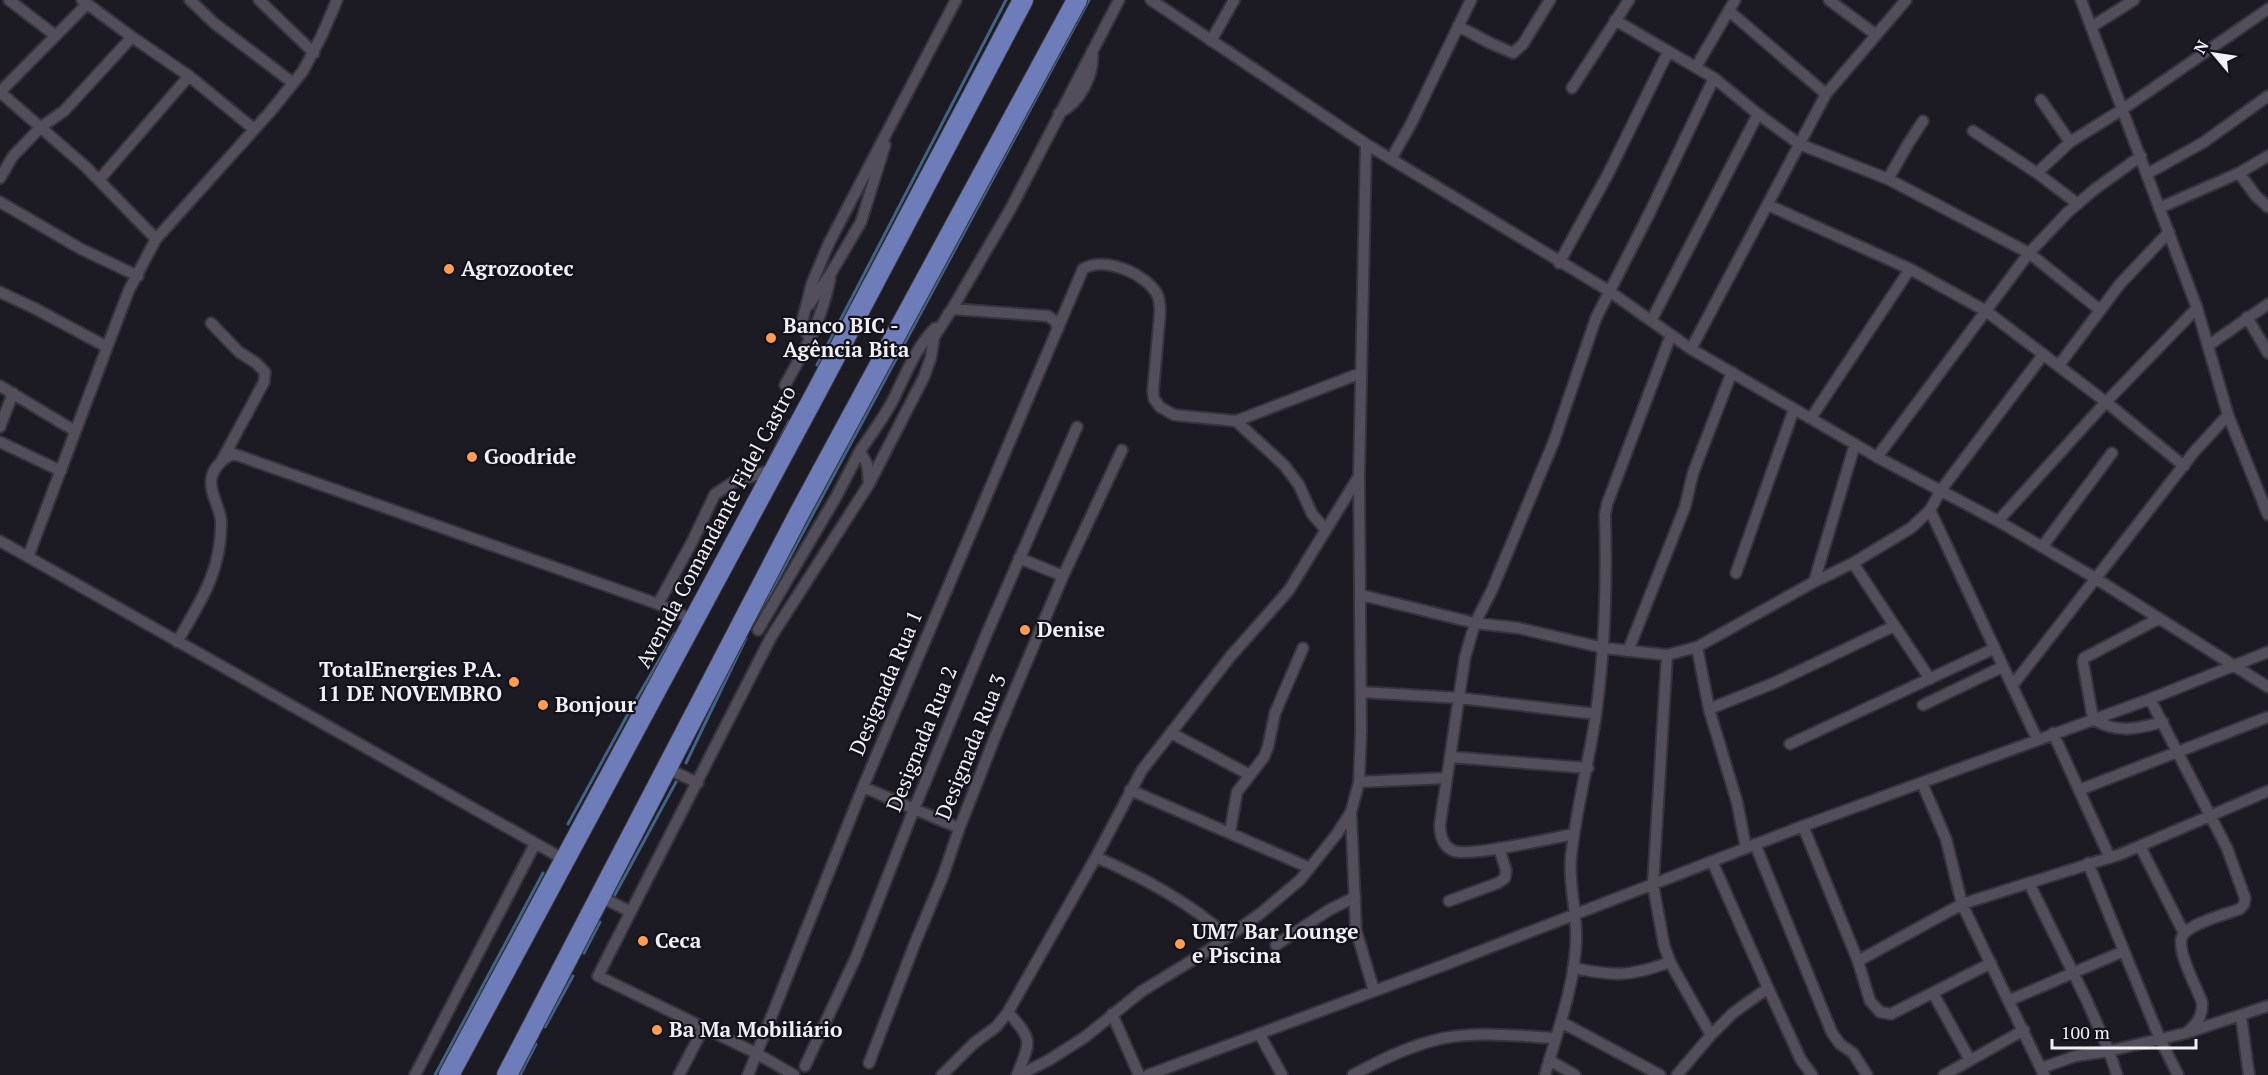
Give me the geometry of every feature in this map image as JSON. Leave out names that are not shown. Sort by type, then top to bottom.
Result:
[{"type":"highway","name":"Avenida Comandante Fidel Castro","points":[[449,1075],[775,469],[1023,0]]},
{"type":"highway","points":[[507,1075],[666,768],[750,626],[801,510],[1077,0]]},
{"type":"street","points":[[9,0],[56,36]]},
{"type":"street","points":[[190,0],[214,23],[293,83]]},
{"type":"street","points":[[260,0],[314,52]]},
{"type":"street","points":[[28,557],[129,290],[156,239],[293,83],[314,52],[337,0]]},
{"type":"street","points":[[811,339],[801,326],[803,313],[812,283],[829,243],[956,0]]},
{"type":"street","points":[[794,1075],[756,1053],[598,976],[771,637],[869,484],[924,377],[931,357],[934,337],[1011,208],[1119,0]]},
{"type":"street","points":[[1151,0],[1366,144],[1609,291],[1691,349],[1877,457],[1998,521],[2268,687]]},
{"type":"street","points":[[1211,41],[1234,0]]},
{"type":"street","points":[[1391,159],[1411,124],[1471,0]]},
{"type":"street","points":[[1458,26],[1513,53],[1523,44],[1550,0]]},
{"type":"street","points":[[1572,88],[1629,0]]},
{"type":"street","points":[[1696,67],[1735,0]]},
{"type":"street","points":[[1828,0],[1875,34]]},
{"type":"street","points":[[1691,349],[1826,93],[1906,0]]},
{"type":"street","points":[[2081,0],[2197,308],[2210,345],[2228,415],[2268,515]]},
{"type":"street","points":[[2091,27],[2134,0]]},
{"type":"street","points":[[156,239],[99,180],[0,92],[56,36],[84,2],[189,76],[254,129]]},
{"type":"street","points":[[2037,173],[2070,142],[2123,109],[2268,9]]},
{"type":"street","points":[[1729,11],[1826,93]]},
{"type":"street","points":[[1615,20],[1714,78],[1799,144],[1888,179],[2029,253],[2100,310]]},
{"type":"street","points":[[0,178],[13,156],[41,127],[64,111],[132,37]]},
{"type":"street","points":[[1559,262],[1608,174],[1668,52]]},
{"type":"street","points":[[99,180],[189,76]]},
{"type":"street","points":[[1574,834],[1460,853],[1452,851],[1446,845],[1440,835],[1446,778],[1465,657],[1475,623],[1492,590],[1554,441],[1596,318],[1714,78]]},
{"type":"street","points":[[2147,174],[2204,142],[2268,96]]},
{"type":"street","points":[[2041,100],[2070,142]]},
{"type":"street","points":[[1651,321],[1758,114]]},
{"type":"street","points":[[1888,179],[1923,122]]},
{"type":"street","points":[[803,313],[831,273],[861,222],[880,166],[889,128]]},
{"type":"street","points":[[1973,131],[2037,173],[2078,204]]},
{"type":"street","points":[[1366,144],[1359,476],[1361,596],[1359,782],[1351,812],[1356,930],[1374,991]]},
{"type":"street","points":[[1877,457],[2029,253],[2078,204],[2141,156]]},
{"type":"street","points":[[2159,208],[2239,173],[2268,156]]},
{"type":"street","points":[[2239,173],[2258,199],[2268,207]]},
{"type":"street","points":[[0,202],[81,249],[138,276]]},
{"type":"street","points":[[1768,205],[1910,268],[1986,311],[2059,365],[2184,466]]},
{"type":"street","points":[[2059,365],[2129,273],[2169,232]]},
{"type":"street","name":"Designada Rua 1","points":[[748,1075],[863,787],[1083,269],[1099,264],[1109,265],[1138,276],[1149,284],[1159,300],[1160,313],[1153,392],[1156,402],[1164,410],[1174,415],[1236,421]]},
{"type":"street","points":[[1811,418],[1910,268]]},
{"type":"street","points":[[785,386],[811,339],[824,308],[831,273]]},
{"type":"street","points":[[0,292],[107,347]]},
{"type":"street","points":[[2210,345],[2268,304]]},
{"type":"street","points":[[1998,521],[2106,402],[2197,308]]},
{"type":"street","points":[[771,637],[750,626],[831,506],[860,452],[889,407],[923,340],[952,309]]},
{"type":"street","points":[[952,309],[1048,316],[1055,321],[1058,329]]},
{"type":"street","points":[[2247,317],[2268,353]]},
{"type":"street","points":[[177,642],[209,587],[214,571],[221,518],[211,478],[264,382],[265,372],[239,352],[212,323]]},
{"type":"street","points":[[1545,1075],[1561,1022],[1573,968],[1577,936],[1570,879],[1574,834],[1588,768],[1604,648],[1605,515],[1607,504],[1671,335]]},
{"type":"street","points":[[1361,596],[1475,623],[1518,628],[1604,648],[1667,655],[1697,647],[1853,563],[1911,528],[1930,510],[1941,490],[2043,355]]},
{"type":"street","points":[[1628,651],[1685,507],[1694,473],[1732,372]]},
{"type":"street","points":[[1326,530],[1312,514],[1299,485],[1284,465],[1236,421],[1361,373]]},
{"type":"street","points":[[889,407],[924,377]]},
{"type":"street","points":[[0,386],[75,431]]},
{"type":"street","points":[[0,427],[13,393]]},
{"type":"street","points":[[1736,573],[1794,409]]},
{"type":"street","points":[[2012,686],[2062,624],[2094,578],[2228,415]]},
{"type":"street","name":"Designada Rua 2","points":[[805,1066],[856,957],[914,809],[1019,558],[1077,427]]},
{"type":"street","points":[[0,442],[61,471]]},
{"type":"street","points":[[1814,582],[1855,444]]},
{"type":"street","name":"Designada Rua 3","points":[[869,1063],[943,876],[959,828],[1062,576],[1122,450]]},
{"type":"street","points":[[860,452],[867,464],[869,484]]},
{"type":"street","points":[[2042,548],[2112,453]]},
{"type":"street","points":[[222,460],[228,456],[238,455],[658,604],[693,620]]},
{"type":"street","points":[[658,604],[715,494],[732,483],[775,469]]},
{"type":"street","points":[[942,1075],[974,1043],[996,1027],[1008,1012],[1096,857],[1130,790],[1150,759],[1230,657],[1283,598],[1359,476]]},
{"type":"street","points":[[1930,510],[2037,739]]},
{"type":"street","points":[[0,541],[564,860]]},
{"type":"street","points":[[1019,558],[1062,576]]},
{"type":"street","points":[[1853,563],[1930,679]]},
{"type":"street","points":[[2092,719],[2084,658],[2158,619]]},
{"type":"street","points":[[1709,709],[1774,683],[1894,626]]},
{"type":"street","points":[[1697,647],[1709,709],[1751,846],[1832,1033],[1840,1044],[1853,1053],[1867,1075]]},
{"type":"street","points":[[1230,832],[1234,799],[1264,757],[1275,713],[1303,648]]},
{"type":"street","points":[[1790,744],[1993,649]]},
{"type":"street","points":[[1148,1075],[1260,1035],[1803,826],[2150,699],[2268,652]]},
{"type":"street","points":[[1667,655],[1653,885],[1664,945],[1670,962],[1710,1035]]},
{"type":"street","points":[[1970,660],[1979,678]]},
{"type":"street","points":[[1923,705],[2002,667]]},
{"type":"street","points":[[1361,692],[1459,698],[1596,714]]},
{"type":"street","points":[[2150,699],[2227,848],[2245,898],[2240,909],[2196,926],[2184,933],[2181,938],[2182,950],[2202,1002],[2221,1020]]},
{"type":"street","points":[[2079,790],[2268,717]]},
{"type":"street","points":[[2092,719],[2106,727],[2125,730],[2163,722]]},
{"type":"street","points":[[1171,733],[1250,775]]},
{"type":"street","points":[[2053,733],[2110,858]]},
{"type":"street","points":[[1450,757],[1588,768]]},
{"type":"street","points":[[666,768],[698,783]]},
{"type":"street","points":[[1359,782],[1446,778]]},
{"type":"street","points":[[1922,783],[1946,838],[1962,904],[2010,1000],[2042,1072],[2063,1059],[2186,1033],[2268,1006]]},
{"type":"street","points":[[863,787],[959,828]]},
{"type":"street","points":[[1130,790],[1310,868]]},
{"type":"street","points":[[1858,961],[1962,904],[2110,858],[2268,791]]},
{"type":"street","points":[[1018,1075],[1049,1060],[1076,1043],[1150,986],[1228,937],[1300,880],[1351,812]]},
{"type":"street","points":[[1803,826],[1858,961],[1870,1001],[1874,1007],[1884,1014],[1891,1014],[1991,963]]},
{"type":"street","points":[[415,1075],[535,844]]},
{"type":"street","points":[[2140,846],[2184,933]]},
{"type":"street","points":[[1449,900],[1498,883],[1505,878],[1506,870],[1499,848]]},
{"type":"street","points":[[1096,857],[1182,900],[1228,937]]},
{"type":"street","points":[[1712,861],[1801,1060],[1812,1075]]},
{"type":"street","points":[[2088,863],[2160,1039],[2178,1075]]},
{"type":"street","points":[[2029,883],[2109,1051],[2117,1075]]},
{"type":"street","points":[[599,896],[631,912]]},
{"type":"street","points":[[1276,945],[1329,910],[1354,897]]},
{"type":"street","points":[[2010,1000],[2124,951]]},
{"type":"street","points":[[1573,968],[1628,975],[1648,971],[1670,962]]},
{"type":"street","points":[[1677,1075],[1710,1035],[1733,1013],[1768,988]]},
{"type":"street","points":[[1933,993],[1970,1060]]},
{"type":"street","points":[[2186,1033],[2199,1020],[2202,1002]]},
{"type":"street","points":[[1008,1012],[1026,1033],[1028,1042],[1018,1075]]},
{"type":"street","points":[[1112,1014],[1139,1075]]},
{"type":"street","points":[[2241,1016],[2248,1074]]},
{"type":"street","points":[[1561,1022],[1652,1073]]},
{"type":"street","points":[[679,1075],[704,1027]]},
{"type":"street","points":[[1944,1075],[2024,1030]]},
{"type":"street","points":[[1260,1035],[1282,1075]]},
{"type":"street","points":[[1353,1075],[1371,1070],[1410,1047],[1446,1038],[1486,1035],[1555,1038]]},
{"type":"street","points":[[1549,1060],[1575,1075]]},
{"type":"waterway","points":[[817,365],[1006,0]]},
{"type":"waterway","points":[[757,618],[1089,0]]},
{"type":"waterway","points":[[764,470],[789,421]]},
{"type":"waterway","points":[[568,824],[675,633]]},
{"type":"waterway","points":[[686,763],[746,638]]},
{"type":"waterway","points":[[613,898],[676,782]]},
{"type":"waterway","points":[[435,1075],[543,873]]},
{"type":"waterway","points":[[584,953],[600,922]]},
{"type":"waterway","points":[[545,1027],[573,976]]},
{"type":"waterway","points":[[520,1075],[536,1044]]},
{"type":"place","name":"Agrozootec","points":[[449,269]]},
{"type":"place","name":"Banco BIC - Agência Bita","points":[[771,338]]},
{"type":"place","name":"Goodride","points":[[472,457]]},
{"type":"place","name":"Denise","points":[[1025,630]]},
{"type":"place","name":"TotalEnergies P.A. 11 DE NOVEMBRO","points":[[514,682]]},
{"type":"place","name":"Bonjour","points":[[543,705]]},
{"type":"place","name":"Ceca","points":[[643,941]]},
{"type":"place","name":"UM7 Bar Lounge e Piscina","points":[[1180,944]]},
{"type":"place","name":"Ba Ma Mobiliário","points":[[657,1030]]}]
